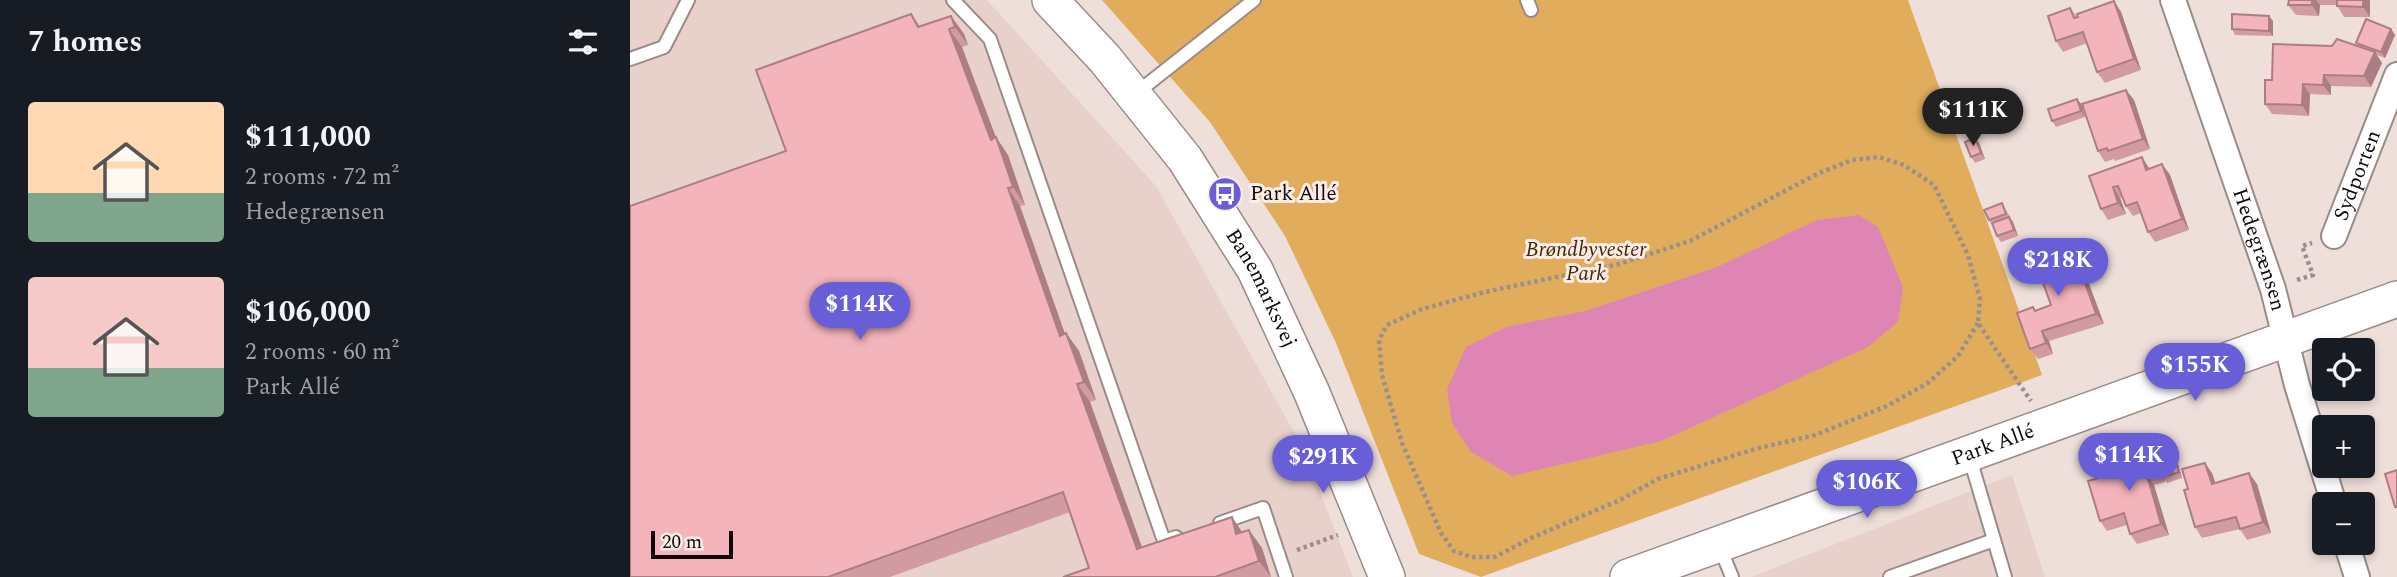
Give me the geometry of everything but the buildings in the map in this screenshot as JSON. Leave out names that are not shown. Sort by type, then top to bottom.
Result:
[{"type":"street","name":"Banemarksvej","points":[[1050,0],[1105,59],[1185,159],[1255,270],[1312,393],[1387,577]]},
{"type":"street","name":"Hedegrænsen","points":[[2173,0],[2273,289],[2297,385],[2330,492]]},
{"type":"street","name":"Sydporten","points":[[2333,236],[2397,75]]},
{"type":"street","name":"Park Allé","points":[[1628,577],[2397,299]]},
{"type":"street","points":[[2350,555],[2357,577]]},
{"type":"lane","points":[[630,59],[664,47],[688,0]]},
{"type":"lane","points":[[953,0],[990,39],[1164,541],[1263,508],[1286,577]]},
{"type":"lane","points":[[1134,95],[1254,0]]},
{"type":"lane","points":[[1969,454],[2005,577]]},
{"type":"lane","points":[[1890,577],[1994,540]]},
{"type":"lane","points":[[1719,544],[1732,577]]},
{"type":"path","points":[[1978,323],[1958,356],[1928,383],[1886,407],[1815,435],[1732,456],[1658,479],[1620,500],[1531,538],[1495,557],[1471,558],[1454,551],[1441,533],[1402,443],[1382,375],[1379,340],[1387,325],[1422,309],[1485,292],[1619,264],[1678,245],[1819,173],[1852,160],[1879,157],[1904,165],[1934,185],[1968,255],[1980,299],[1978,323],[2047,426]]},
{"type":"path","points":[[2273,289],[2312,275],[2302,246],[2333,236]]},
{"type":"path","points":[[1279,556],[1366,524]]},
{"type":"shaded area","points":[[630,0],[987,0],[1156,186],[1303,448],[1353,577],[630,577]]},
{"type":"shaded area","points":[[1859,215],[1878,227],[1903,287],[1898,322],[1868,347],[1661,441],[1512,476],[1471,452],[1452,423],[1447,389],[1466,347],[1506,327],[1585,311],[1717,267],[1817,220]]},
{"type":"shaded area","points":[[2012,475],[2045,577],[1751,577]]},
{"type":"green space","name":"Brøndbyvester Park","points":[[1102,0],[1908,0],[2042,375],[1481,577],[1419,554],[1336,343],[1285,236],[1210,122]]},
{"type":"place","name":"Park Allé","points":[[1225,194]]}]
